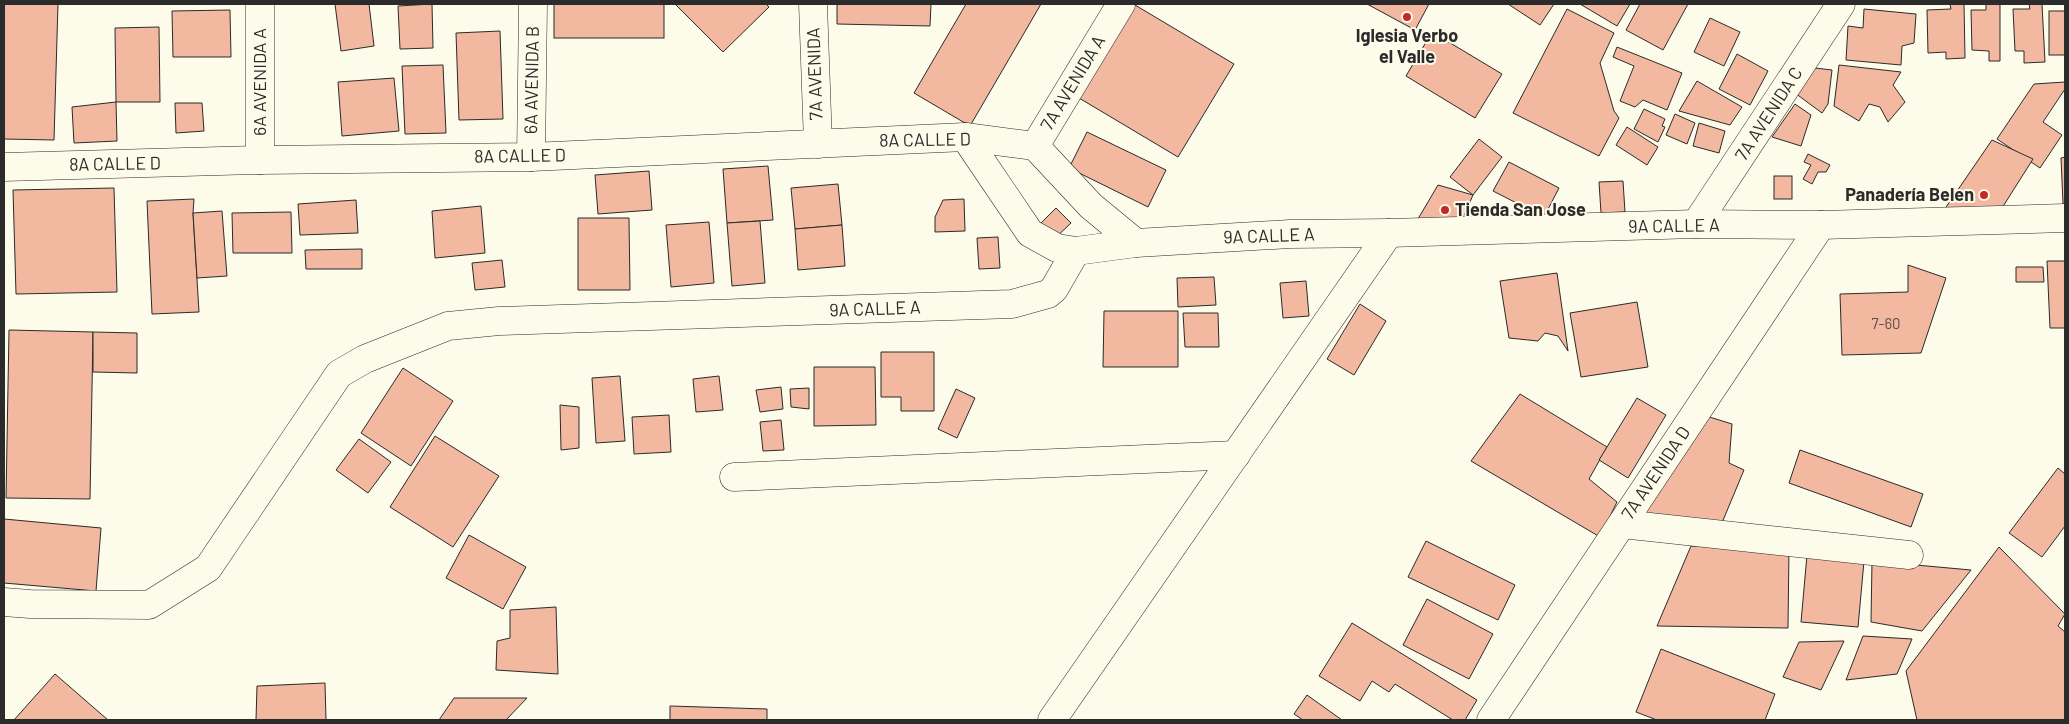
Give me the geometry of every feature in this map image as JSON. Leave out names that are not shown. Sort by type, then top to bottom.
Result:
[{"type":"street","name":"6A AVENIDA A","points":[[260,4],[260,160]]},
{"type":"street","name":"6A AVENIDA B","points":[[531,157],[533,4]]},
{"type":"street","name":"7A AVENIDA","points":[[813,4],[818,144]]},
{"type":"street","name":"7A AVENIDA A","points":[[1122,4],[1035,146],[1091,206],[1136,243]]},
{"type":"street","name":"7A AVENIDA C","points":[[1696,224],[1842,4]]},
{"type":"street","name":"8A CALLE D","points":[[4,167],[260,160],[531,157],[965,137],[1035,146]]},
{"type":"street","points":[[965,137],[1030,233],[1056,248],[1076,251]]},
{"type":"street","name":"9A CALLE A","points":[[4,602],[149,605],[208,568],[339,374],[365,359],[448,326],[499,321],[1012,304],[1048,294],[1054,289],[1076,251],[1136,243],[1290,234],[1389,234],[1696,224],[1821,225],[2065,218]]},
{"type":"street","name":"7A AVENIDA D","points":[[1491,720],[1821,225]]},
{"type":"street","points":[[1052,720],[1389,234]]},
{"type":"street","points":[[734,477],[1236,455]]},
{"type":"street","points":[[1622,524],[1909,555]]},
{"type":"building","points":[[4,4],[58,4],[54,140],[4,139]]},
{"type":"building","points":[[335,4],[369,4],[374,46],[341,51]]},
{"type":"building","points":[[432,4],[433,48],[400,49],[398,6]]},
{"type":"building","points":[[554,4],[664,4],[664,38],[554,38]]},
{"type":"building","points":[[675,4],[766,4],[769,7],[723,52]]},
{"type":"building","points":[[837,4],[931,4],[930,26],[837,24]]},
{"type":"building","points":[[966,4],[1041,4],[970,126],[914,93]]},
{"type":"building","name":"Iglesia Verbo el Valle","points":[[1367,4],[1429,4],[1415,30]]},
{"type":"building","points":[[1508,4],[1554,4],[1540,25]]},
{"type":"building","points":[[1580,4],[1630,4],[1617,26]]},
{"type":"building","points":[[1640,4],[1688,4],[1663,50],[1626,30]]},
{"type":"building","points":[[1950,4],[1964,4],[1965,58],[1946,59],[1946,52],[1928,53],[1927,10],[1951,9]]},
{"type":"building","points":[[1986,4],[2000,4],[2000,61],[1989,61],[1989,51],[1972,50],[1971,10],[1986,10]]},
{"type":"building","points":[[2029,4],[2042,4],[2045,62],[2024,63],[2024,51],[2015,51],[2013,9],[2030,9]]},
{"type":"building","points":[[1135,5],[1234,64],[1178,157],[1079,98]]},
{"type":"building","points":[[1567,9],[1614,33],[1600,63],[1614,111],[1619,118],[1599,156],[1513,113]]},
{"type":"building","points":[[1864,9],[1916,14],[1914,43],[1902,46],[1901,65],[1846,60],[1848,26],[1863,28]]},
{"type":"building","points":[[230,10],[231,57],[173,57],[172,11]]},
{"type":"building","points":[[2049,11],[2065,11],[2065,55],[2049,55]]},
{"type":"building","points":[[1710,18],[1740,32],[1724,66],[1694,52]]},
{"type":"building","points":[[159,27],[160,102],[116,102],[115,28]]},
{"type":"building","points":[[500,31],[503,119],[459,120],[456,33]]},
{"type":"building","points":[[1432,32],[1502,74],[1475,118],[1406,76]]},
{"type":"building","points":[[1617,47],[1682,73],[1667,110],[1643,100],[1635,107],[1620,101],[1634,66],[1613,57]]},
{"type":"building","points":[[1737,54],[1768,71],[1750,105],[1719,89]]},
{"type":"building","points":[[443,65],[446,133],[405,134],[402,66]]},
{"type":"building","points":[[1839,65],[1901,72],[1893,85],[1905,102],[1888,122],[1880,107],[1869,104],[1859,121],[1834,106]]},
{"type":"building","points":[[1815,68],[1832,70],[1828,104],[1822,113],[1795,93]]},
{"type":"building","points":[[394,78],[399,131],[342,136],[338,82]]},
{"type":"building","points":[[1697,81],[1742,107],[1730,125],[1679,111]]},
{"type":"building","points":[[2065,82],[2065,89],[2043,122],[2062,135],[2040,168],[1997,139],[2034,84]]},
{"type":"building","points":[[116,102],[117,141],[74,143],[72,107]]},
{"type":"building","points":[[175,103],[202,103],[204,131],[176,133]]},
{"type":"building","points":[[1795,104],[1811,115],[1801,146],[1772,137]]},
{"type":"building","points":[[1644,109],[1665,119],[1662,126],[1665,127],[1658,142],[1634,129]]},
{"type":"building","points":[[1675,114],[1695,123],[1687,144],[1666,135]]},
{"type":"building","points":[[1699,123],[1725,131],[1719,153],[1693,146]]},
{"type":"building","points":[[1627,127],[1658,147],[1647,165],[1616,145]]},
{"type":"building","points":[[1087,132],[1166,170],[1148,207],[1069,168]]},
{"type":"building","points":[[1479,139],[1502,157],[1473,195],[1450,177]]},
{"type":"building","points":[[1992,140],[2033,159],[2002,208],[1944,210]]},
{"type":"building","points":[[1808,154],[1830,165],[1826,172],[1818,172],[1812,184],[1803,179],[1811,165],[1804,162]]},
{"type":"building","points":[[2065,157],[2065,204],[2063,204],[2061,158]]},
{"type":"building","points":[[1509,162],[1559,188],[1544,217],[1493,191]]},
{"type":"building","points":[[768,166],[773,220],[727,223],[723,169]]},
{"type":"building","points":[[649,171],[652,210],[598,214],[595,175]]},
{"type":"building","points":[[1774,176],[1792,176],[1792,199],[1774,199]]},
{"type":"building","points":[[1623,181],[1625,212],[1601,213],[1599,182]]},
{"type":"building","points":[[838,184],[842,225],[795,229],[791,188]]},
{"type":"building","name":"Tienda San Jose","points":[[1438,185],[1473,195],[1459,227],[1415,224]]},
{"type":"building","points":[[114,188],[117,292],[16,294],[13,190]]},
{"type":"building","points":[[194,199],[193,213],[199,312],[152,314],[147,201]]},
{"type":"building","points":[[964,199],[965,231],[935,232],[935,217],[943,200]]},
{"type":"building","points":[[356,200],[358,233],[300,235],[298,204]]},
{"type":"building","points":[[481,206],[485,253],[435,258],[432,211]]},
{"type":"building","points":[[1056,208],[1071,223],[1051,242],[1037,227]]},
{"type":"building","points":[[222,211],[227,276],[197,278],[193,213]]},
{"type":"building","points":[[291,212],[292,253],[233,253],[232,213]]},
{"type":"building","points":[[578,218],[629,218],[630,290],[578,290]]},
{"type":"building","points":[[760,221],[765,283],[732,286],[727,223]]},
{"type":"building","points":[[709,222],[714,283],[671,287],[666,225]]},
{"type":"building","points":[[842,225],[845,266],[798,270],[795,229]]},
{"type":"building","points":[[998,237],[1000,268],[979,269],[977,238]]},
{"type":"building","points":[[362,249],[362,269],[306,269],[305,250]]},
{"type":"building","points":[[502,260],[505,287],[475,290],[472,263]]},
{"type":"building","points":[[2047,261],[2065,261],[2065,328],[2050,328]]},
{"type":"building","points":[[1908,265],[1946,278],[1921,353],[1842,355],[1840,294],[1908,292]]},
{"type":"building","points":[[2016,267],[2043,267],[2044,282],[2016,282]]},
{"type":"building","points":[[1557,273],[1568,351],[1558,336],[1545,333],[1538,341],[1509,338],[1500,281]]},
{"type":"building","points":[[1214,277],[1216,305],[1178,307],[1177,278]]},
{"type":"building","points":[[1306,281],[1309,316],[1283,318],[1280,283]]},
{"type":"building","points":[[1637,302],[1648,367],[1581,377],[1570,313]]},
{"type":"building","points":[[1360,304],[1386,321],[1354,375],[1327,359]]},
{"type":"building","points":[[1104,311],[1178,311],[1178,367],[1103,367]]},
{"type":"building","points":[[1183,313],[1218,313],[1219,347],[1185,347]]},
{"type":"building","points":[[9,330],[93,332],[90,499],[6,498]]},
{"type":"building","points":[[93,332],[137,333],[137,373],[93,372]]},
{"type":"building","points":[[881,352],[934,352],[934,411],[901,411],[901,397],[881,397]]},
{"type":"building","points":[[814,367],[875,367],[876,425],[814,426]]},
{"type":"building","points":[[403,368],[453,401],[411,466],[361,433]]},
{"type":"building","points":[[620,376],[625,441],[596,443],[592,378]]},
{"type":"building","points":[[719,376],[723,410],[696,412],[693,379]]},
{"type":"building","points":[[781,387],[783,409],[760,412],[756,390]]},
{"type":"building","points":[[809,388],[809,409],[791,407],[790,389]]},
{"type":"building","points":[[956,389],[975,398],[957,438],[938,429]]},
{"type":"building","points":[[1520,394],[1607,447],[1589,479],[1617,502],[1600,537],[1471,461]]},
{"type":"building","points":[[1637,398],[1666,415],[1628,478],[1599,460]]},
{"type":"building","points":[[560,405],[579,407],[579,448],[561,450]]},
{"type":"building","points":[[669,415],[671,452],[634,454],[632,417]]},
{"type":"building","points":[[1703,415],[1732,424],[1729,463],[1744,470],[1719,530],[1638,512]]},
{"type":"building","points":[[781,420],[784,450],[763,451],[760,422]]},
{"type":"building","points":[[435,436],[499,476],[453,547],[390,507]]},
{"type":"building","points":[[359,439],[391,462],[368,493],[336,470]]},
{"type":"building","points":[[1800,450],[1923,494],[1911,527],[1789,483]]},
{"type":"building","points":[[2058,468],[2065,474],[2065,526],[2042,557],[2009,533]]},
{"type":"building","points":[[4,519],[101,528],[96,591],[4,583]]},
{"type":"building","points":[[469,535],[526,567],[503,609],[446,578]]},
{"type":"building","points":[[1426,541],[1515,585],[1498,620],[1408,577]]},
{"type":"building","points":[[1691,546],[1789,548],[1788,628],[1657,626]]},
{"type":"building","points":[[1999,547],[2065,614],[2058,626],[2065,632],[2065,720],[1917,720],[1906,671]]},
{"type":"building","points":[[1807,555],[1864,561],[1858,627],[1801,622]]},
{"type":"building","points":[[1872,561],[1971,570],[1922,631],[1871,622]]},
{"type":"building","points":[[1427,599],[1493,634],[1469,679],[1403,645]]},
{"type":"building","points":[[556,607],[558,674],[496,670],[497,641],[510,638],[510,610]]},
{"type":"building","points":[[1352,623],[1477,700],[1465,720],[1453,720],[1395,684],[1389,692],[1372,681],[1360,701],[1319,676]]},
{"type":"building","points":[[1863,636],[1912,639],[1897,674],[1846,680]]},
{"type":"building","points":[[1844,641],[1821,690],[1783,677],[1799,642]]},
{"type":"building","points":[[1661,649],[1775,694],[1765,720],[1657,720],[1636,712]]},
{"type":"building","points":[[55,674],[108,720],[14,720]]},
{"type":"building","points":[[325,683],[326,720],[256,720],[257,686]]},
{"type":"building","points":[[1307,695],[1342,720],[1303,720],[1294,714]]},
{"type":"building","points":[[454,698],[527,698],[506,720],[439,720]]},
{"type":"building","points":[[670,706],[767,709],[767,720],[670,720]]},
{"type":"place","name":"Iglesia Verbo el Valle","points":[[1407,17]]},
{"type":"place","name":"Panadería Belen","points":[[1984,195]]},
{"type":"place","name":"Tienda San Jose","points":[[1445,210]]}]
